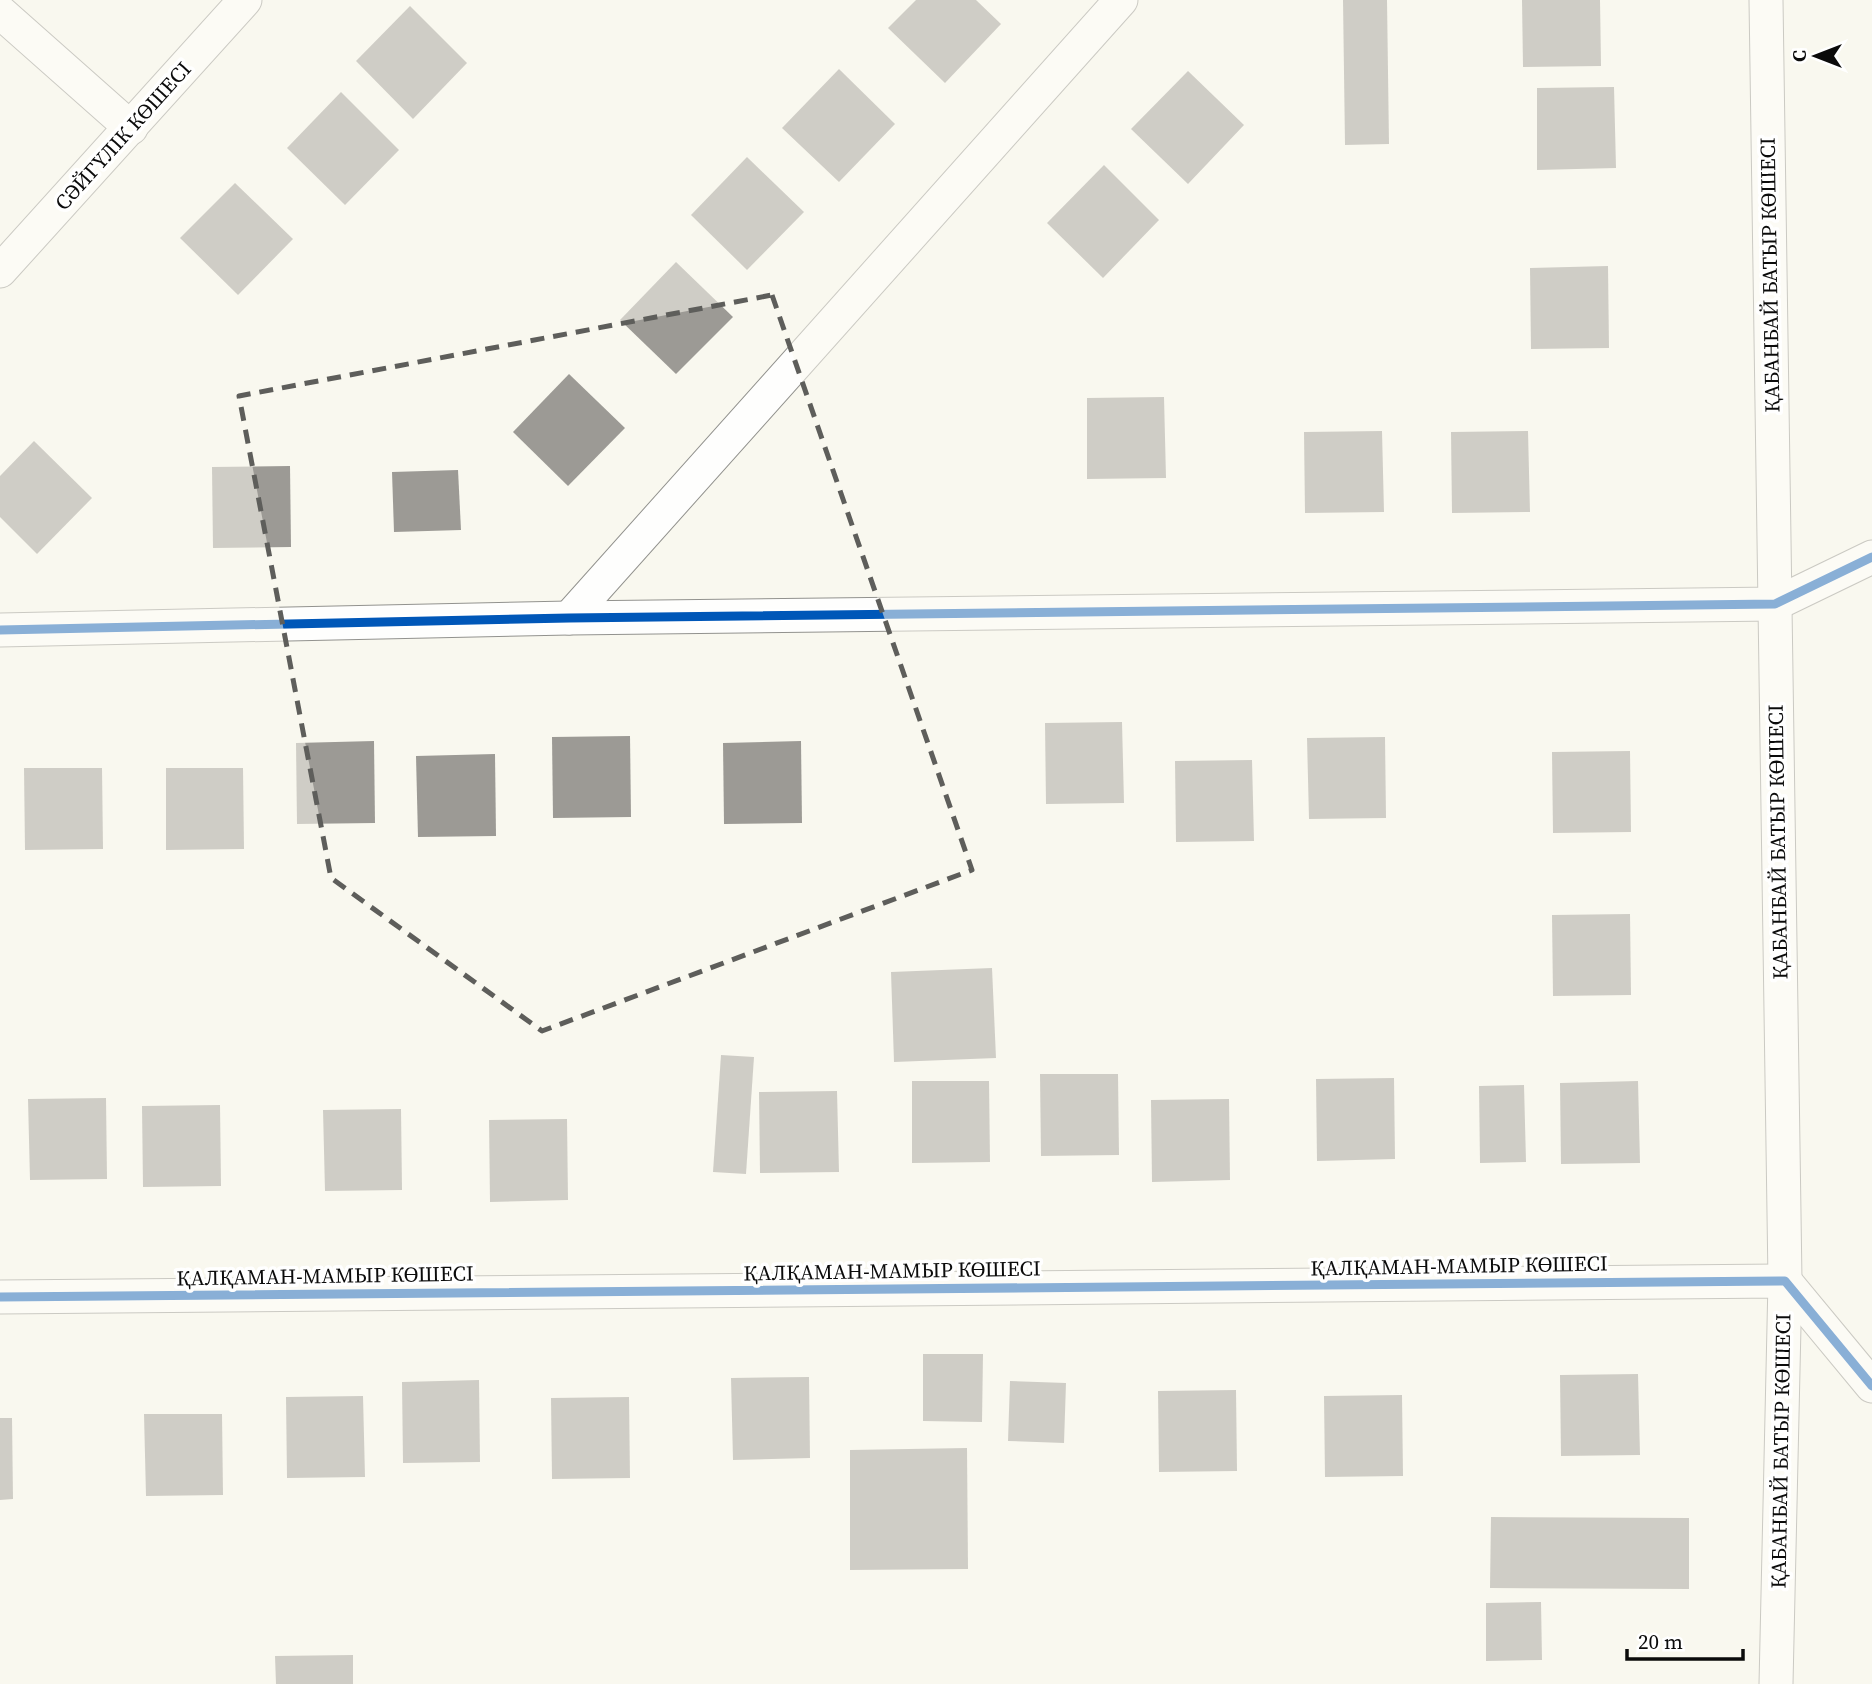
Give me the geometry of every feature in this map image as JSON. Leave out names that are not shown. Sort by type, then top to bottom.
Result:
[{"type":"street","name":"СӘЙГҮЛІК КӨШЕСІ","points":[[0,271],[246,0]]},
{"type":"street","points":[[569,618],[1121,0]]},
{"type":"street","name":"ҚАБАНБАЙ БАТЫР КӨШЕСІ","points":[[1766,0],[1785,1281],[1776,1684]]},
{"type":"street","points":[[0,12],[131,128]]},
{"type":"street","points":[[0,630],[569,618],[1775,604],[1872,557]]},
{"type":"street","points":[[1785,1281],[1872,1386]]},
{"type":"street","name":"ҚАЛҚАМАН-МАМЫР КӨШЕСІ","points":[[0,1297],[1785,1281]]},
{"type":"highlighted area","points":[[772,295],[972,870],[542,1031],[331,878],[239,396]]},
{"type":"building","points":[[916,0],[976,0],[1001,24],[945,83],[888,28]]},
{"type":"building","points":[[1343,0],[1387,0],[1389,144],[1345,145]]},
{"type":"building","points":[[1522,0],[1600,0],[1601,66],[1523,67]]},
{"type":"building","points":[[410,6],[467,63],[413,119],[356,61]]},
{"type":"building","points":[[839,69],[895,124],[839,182],[782,128]]},
{"type":"building","points":[[1188,71],[1244,125],[1188,184],[1131,129]]},
{"type":"building","points":[[1614,87],[1616,168],[1537,170],[1537,88]]},
{"type":"building","points":[[341,92],[399,150],[345,205],[287,148]]},
{"type":"building","points":[[747,157],[804,212],[747,270],[691,215]]},
{"type":"building","points":[[1104,165],[1159,220],[1103,278],[1047,223]]},
{"type":"building","points":[[235,183],[293,239],[238,295],[180,238]]},
{"type":"building","points":[[676,262],[733,317],[676,374],[620,320]]},
{"type":"building","points":[[1608,266],[1609,348],[1531,349],[1530,268]]},
{"type":"building","points":[[569,374],[625,428],[568,486],[513,432]]},
{"type":"building","points":[[1164,397],[1166,478],[1087,479],[1087,398]]},
{"type":"building","points":[[1382,431],[1384,512],[1305,513],[1304,432]]},
{"type":"building","points":[[1528,431],[1530,512],[1452,513],[1451,432]]},
{"type":"building","points":[[34,441],[92,498],[37,554],[0,517],[0,476]]},
{"type":"building","points":[[290,466],[291,547],[213,548],[212,467]]},
{"type":"building","points":[[458,470],[461,530],[394,532],[392,472]]},
{"type":"building","points":[[1122,722],[1124,803],[1046,804],[1045,723]]},
{"type":"building","points":[[630,736],[631,817],[553,818],[552,737]]},
{"type":"building","points":[[1385,737],[1386,818],[1309,819],[1307,738]]},
{"type":"building","points":[[374,741],[375,823],[297,824],[296,743]]},
{"type":"building","points":[[801,741],[802,823],[724,824],[723,743]]},
{"type":"building","points":[[1630,751],[1631,832],[1553,833],[1552,752]]},
{"type":"building","points":[[495,754],[496,836],[418,837],[416,756]]},
{"type":"building","points":[[1252,760],[1254,841],[1176,842],[1175,761]]},
{"type":"building","points":[[24,768],[102,768],[103,849],[25,850]]},
{"type":"building","points":[[166,768],[243,768],[244,849],[166,850]]},
{"type":"building","points":[[1630,914],[1631,995],[1553,996],[1552,915]]},
{"type":"building","points":[[992,968],[996,1058],[894,1062],[891,972]]},
{"type":"building","points":[[721,1055],[754,1057],[746,1174],[713,1172]]},
{"type":"building","points":[[1040,1074],[1118,1074],[1119,1155],[1041,1156]]},
{"type":"building","points":[[1394,1078],[1395,1159],[1317,1161],[1316,1079]]},
{"type":"building","points":[[912,1081],[989,1081],[990,1162],[912,1163]]},
{"type":"building","points":[[1638,1081],[1640,1163],[1561,1164],[1560,1083]]},
{"type":"building","points":[[1524,1085],[1526,1162],[1480,1163],[1479,1086]]},
{"type":"building","points":[[837,1091],[839,1172],[760,1173],[759,1092]]},
{"type":"building","points":[[106,1098],[107,1179],[30,1180],[28,1099]]},
{"type":"building","points":[[1229,1099],[1230,1180],[1152,1182],[1151,1100]]},
{"type":"building","points":[[220,1105],[221,1186],[143,1187],[142,1106]]},
{"type":"building","points":[[401,1109],[402,1190],[325,1191],[323,1110]]},
{"type":"building","points":[[567,1119],[568,1200],[490,1202],[489,1120]]},
{"type":"building","points":[[923,1354],[983,1354],[982,1422],[923,1421]]},
{"type":"building","points":[[1638,1374],[1640,1455],[1561,1456],[1560,1375]]},
{"type":"building","points":[[809,1377],[810,1458],[733,1460],[731,1378]]},
{"type":"building","points":[[479,1380],[480,1462],[403,1463],[402,1382]]},
{"type":"building","points":[[1010,1381],[1066,1383],[1064,1443],[1008,1441]]},
{"type":"building","points":[[1236,1390],[1237,1471],[1159,1472],[1158,1391]]},
{"type":"building","points":[[1402,1395],[1403,1476],[1325,1477],[1324,1396]]},
{"type":"building","points":[[363,1396],[365,1477],[287,1478],[286,1397]]},
{"type":"building","points":[[629,1397],[630,1478],[552,1479],[551,1398]]},
{"type":"building","points":[[144,1414],[222,1414],[223,1495],[146,1496]]},
{"type":"building","points":[[0,1418],[12,1418],[13,1499],[0,1500]]},
{"type":"building","points":[[967,1448],[968,1569],[850,1570],[850,1450]]},
{"type":"building","points":[[1491,1517],[1689,1518],[1689,1589],[1490,1588]]},
{"type":"building","points":[[1541,1602],[1542,1660],[1486,1661],[1486,1603]]},
{"type":"building","points":[[353,1655],[353,1684],[276,1684],[275,1656]]},
{"type":"cycle path","points":[[0,630],[569,618],[1775,604],[1872,557]]},
{"type":"cycle path","points":[[0,1297],[1785,1281],[1872,1386]]}]
